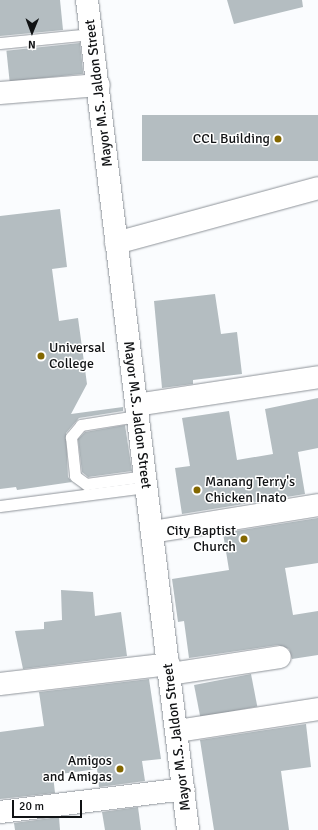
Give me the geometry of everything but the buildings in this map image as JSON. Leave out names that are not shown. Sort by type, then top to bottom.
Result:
[{"type":"street","name":"Mayor M.S. Jaldon Street","points":[[87,0],[99,85],[116,243],[145,482],[178,731],[188,830]]},
{"type":"street","points":[[0,93],[99,85]]},
{"type":"street","points":[[116,243],[318,188]]},
{"type":"street","points":[[137,410],[318,377]]},
{"type":"street","points":[[152,532],[318,505]]},
{"type":"street","points":[[0,684],[170,669],[280,657]]},
{"type":"street","points":[[178,731],[318,709]]},
{"type":"street","points":[[0,812],[184,789]]},
{"type":"lane","points":[[0,43],[92,34]]},
{"type":"lane","points":[[137,410],[80,425],[71,437],[74,468],[75,476],[86,484],[145,482]]},
{"type":"lane","points":[[0,506],[145,482]]},
{"type":"place","name":"CCL Building","points":[[278,139]]},
{"type":"place","name":"Universal College","points":[[41,356]]},
{"type":"place","name":"Manang Terry's Chicken Inato","points":[[197,490]]},
{"type":"place","name":"City Baptist Church","points":[[244,539]]},
{"type":"place","name":"Amigos and Amigas","points":[[120,769]]}]
